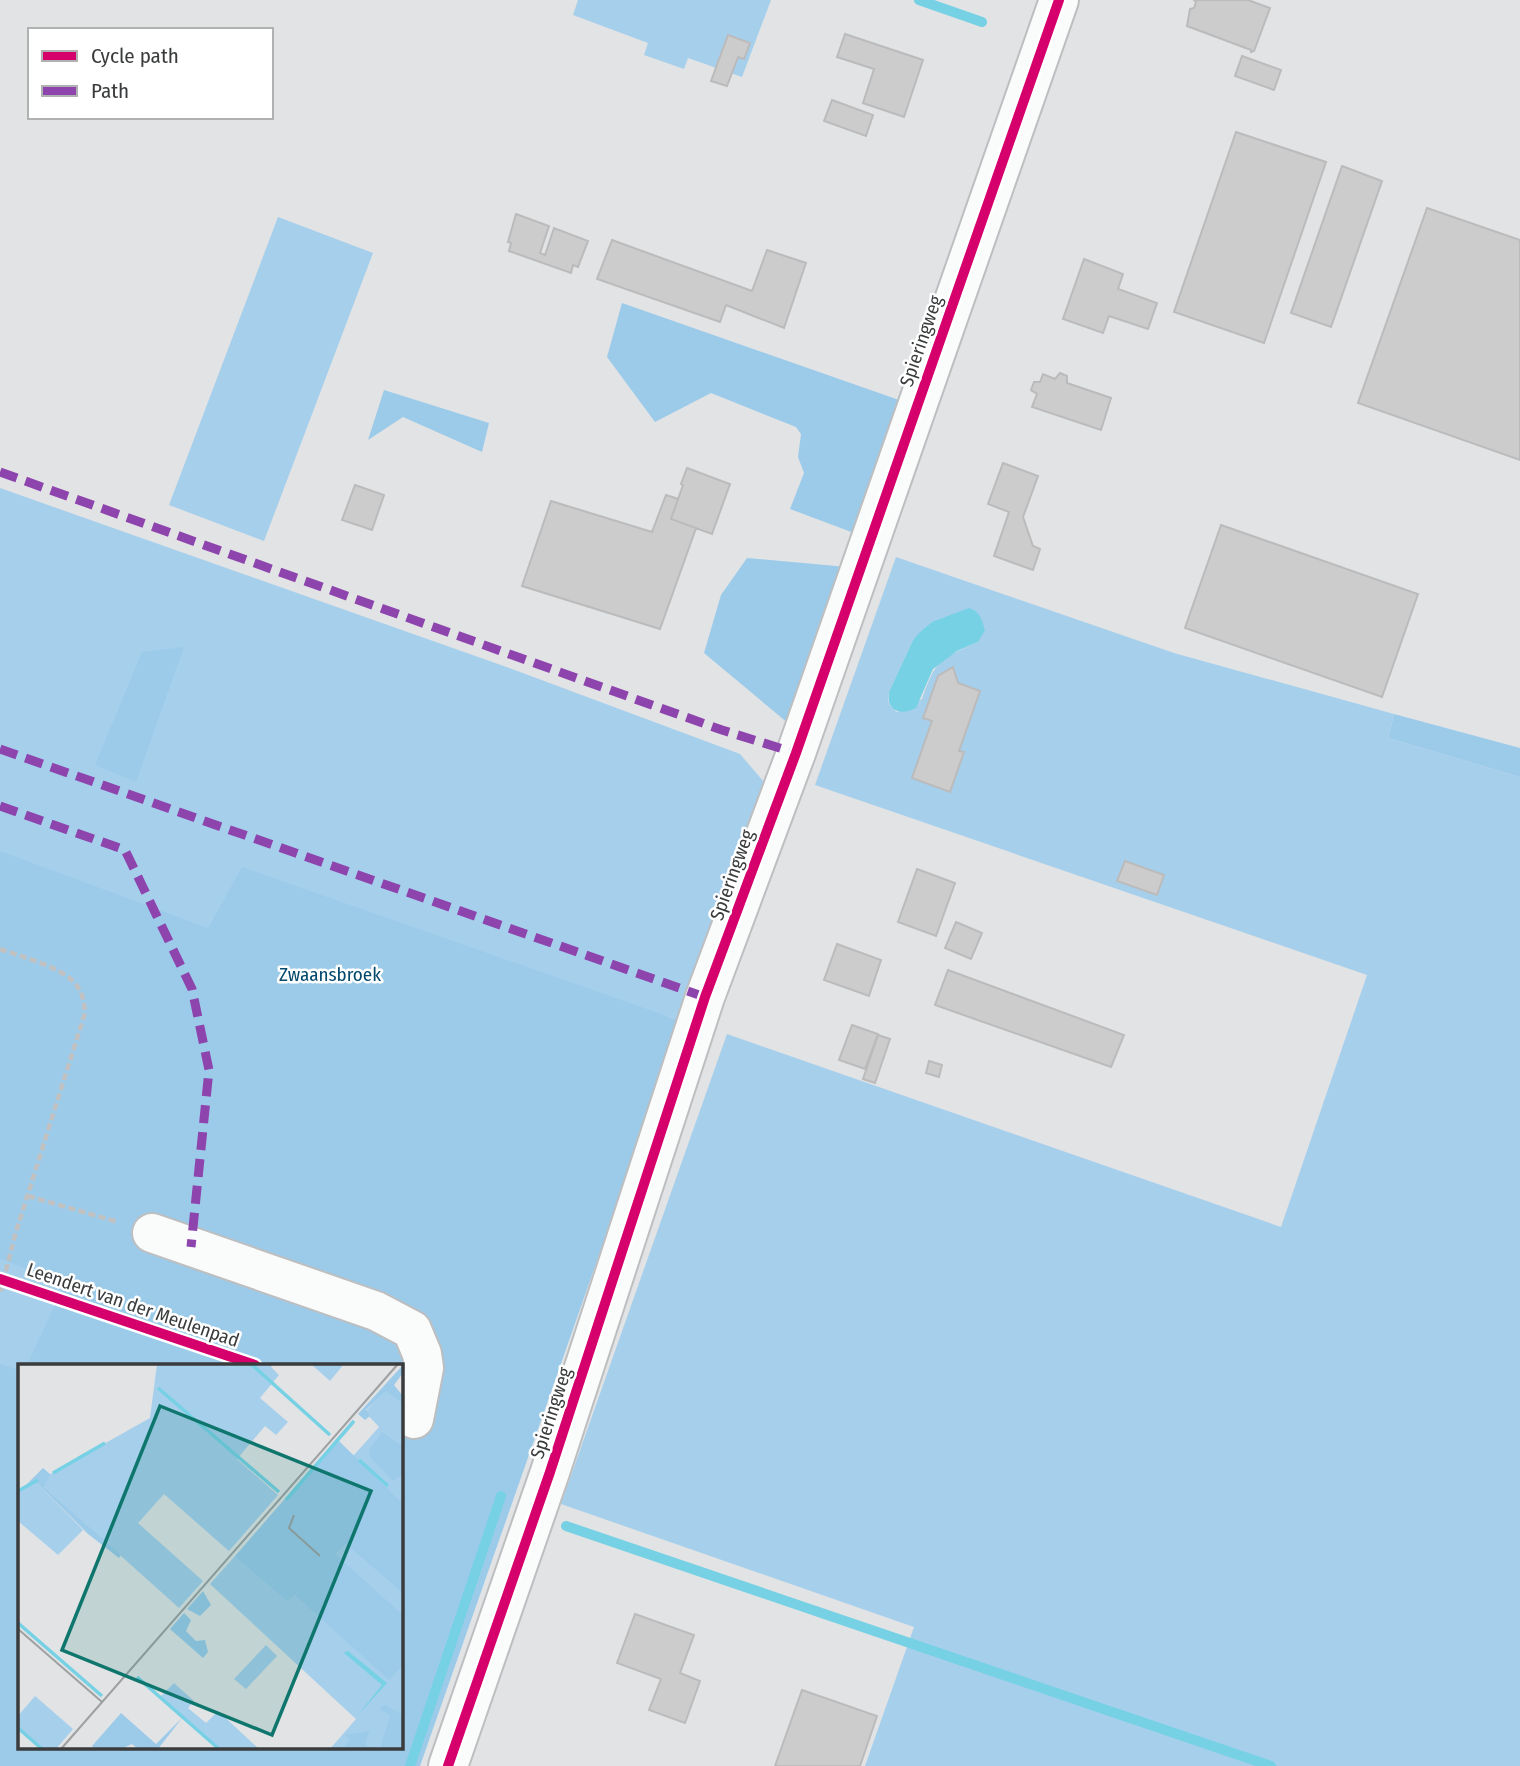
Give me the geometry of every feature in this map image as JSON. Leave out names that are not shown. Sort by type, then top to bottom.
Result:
[{"type":"street","name":"Spieringweg","points":[[447,1766],[550,1472],[705,997],[800,740],[1059,0]]},
{"type":"street","points":[[152,1233],[376,1311],[412,1331],[422,1354],[424,1368],[415,1419]]},
{"type":"path","points":[[0,949],[59,971],[70,978],[79,987],[85,1013],[2,1280],[0,1294]]},
{"type":"path","points":[[28,1196],[152,1233]]},
{"type":"green space","points":[[578,0],[771,0],[742,77],[688,58],[684,69],[644,55],[648,43],[573,15]]},
{"type":"green space","points":[[278,217],[373,253],[264,541],[169,505]]},
{"type":"green space","points":[[622,303],[899,400],[854,533],[790,509],[804,473],[798,457],[801,434],[796,427],[711,393],[655,422],[607,357]]},
{"type":"green space","points":[[384,390],[489,423],[482,452],[403,417],[368,440]]},
{"type":"green space","name":"Zwaansbroek","points":[[0,488],[512,669],[740,754],[764,782],[681,1021],[667,1016],[402,1364],[18,1364],[18,1748],[0,1766]]},
{"type":"green space","points":[[896,557],[1174,653],[1394,714],[1388,738],[1520,777],[1520,1766],[865,1766],[914,1627],[561,1504],[727,1034],[1281,1227],[1367,975],[815,785]],"holes":[[[932,622],[978,642],[955,652],[941,662],[931,676],[922,699],[897,712],[890,706],[889,692],[913,640]]]},
{"type":"green space","points":[[747,558],[847,567],[789,724],[704,653],[721,595]]},
{"type":"green space","points":[[184,647],[136,782],[95,765],[142,652]]},
{"type":"green space","points":[[1394,714],[1520,748],[1520,777],[1388,738]]},
{"type":"green space","points":[[0,851],[208,928],[242,867],[681,1021],[420,1766],[0,1766],[0,1364],[18,1370],[18,1748],[402,1748],[402,1364],[27,1364],[65,1283],[0,1259]]},
{"type":"shaded area","points":[[969,608],[982,619],[985,630],[978,642],[957,651],[933,669],[916,708],[905,712],[892,708],[889,692],[913,640],[932,622]]},
{"type":"building","points":[[1194,0],[1248,0],[1270,8],[1254,51],[1187,26],[1190,9],[1194,8],[1196,2]]},
{"type":"building","points":[[845,34],[923,60],[904,117],[863,103],[874,69],[837,57]]},
{"type":"building","points":[[728,35],[750,43],[744,59],[738,57],[727,86],[711,81]]},
{"type":"building","points":[[1242,56],[1281,70],[1274,90],[1235,76]]},
{"type":"building","points":[[832,100],[873,115],[866,136],[824,121]]},
{"type":"building","points":[[1236,132],[1326,162],[1264,343],[1174,312]]},
{"type":"building","points":[[1342,166],[1382,181],[1331,327],[1291,313]]},
{"type":"building","points":[[1427,208],[1520,240],[1520,460],[1358,403]]},
{"type":"building","points":[[516,214],[549,226],[540,253],[545,255],[554,228],[588,241],[578,267],[573,265],[571,273],[509,251],[511,243],[508,242]]},
{"type":"building","points":[[612,240],[752,291],[767,250],[806,263],[784,328],[726,305],[720,322],[597,279]]},
{"type":"building","points":[[1084,259],[1123,274],[1118,289],[1157,303],[1148,329],[1109,316],[1103,333],[1063,319]]},
{"type":"building","points":[[1060,373],[1067,376],[1067,383],[1111,398],[1101,430],[1032,407],[1037,394],[1031,390],[1034,382],[1040,382],[1043,374],[1055,379]]},
{"type":"building","points":[[1003,463],[1038,476],[1023,517],[1033,546],[1040,549],[1033,570],[994,556],[1009,512],[988,504]]},
{"type":"building","points":[[687,468],[730,484],[712,534],[671,519]]},
{"type":"building","points":[[355,485],[384,495],[372,530],[342,520]]},
{"type":"building","points":[[666,495],[678,499],[671,519],[696,528],[660,629],[522,586],[551,501],[652,532]]},
{"type":"building","points":[[1221,525],[1418,594],[1382,697],[1185,628]]},
{"type":"building","points":[[953,667],[958,683],[980,691],[959,751],[964,752],[950,792],[912,778],[932,721],[923,718],[938,676]]},
{"type":"building","points":[[1125,861],[1164,875],[1157,895],[1117,881]]},
{"type":"building","points":[[917,869],[955,883],[936,936],[898,922]]},
{"type":"building","points":[[956,922],[982,933],[971,959],[945,948]]},
{"type":"building","points":[[837,944],[881,960],[869,996],[824,980]]},
{"type":"building","points":[[948,970],[1124,1035],[1111,1067],[935,1005]]},
{"type":"building","points":[[852,1025],[878,1034],[865,1069],[839,1060]]},
{"type":"building","points":[[878,1035],[890,1039],[875,1083],[863,1079]]},
{"type":"building","points":[[929,1061],[942,1065],[939,1077],[926,1073]]},
{"type":"building","points":[[635,1614],[694,1635],[680,1673],[700,1681],[685,1723],[649,1710],[661,1679],[617,1663]]},
{"type":"building","points":[[802,1690],[877,1716],[860,1766],[775,1766]]},
{"type":"waterway","points":[[919,0],[982,22]]},
{"type":"waterway","points":[[410,1766],[501,1496]]},
{"type":"waterway","points":[[566,1526],[1271,1766]]},
{"type":"marked path","points":[[0,472],[722,730],[796,753]]},
{"type":"marked path","points":[[0,749],[705,997]]},
{"type":"marked path","points":[[0,806],[125,850],[192,989],[209,1070],[191,1247]]},
{"type":"cycle path","points":[[448,1766],[550,1472],[705,997],[796,753],[1059,0]]},
{"type":"cycle path","name":"Leendert van der Meulenpad","points":[[0,1279],[252,1364]]}]
